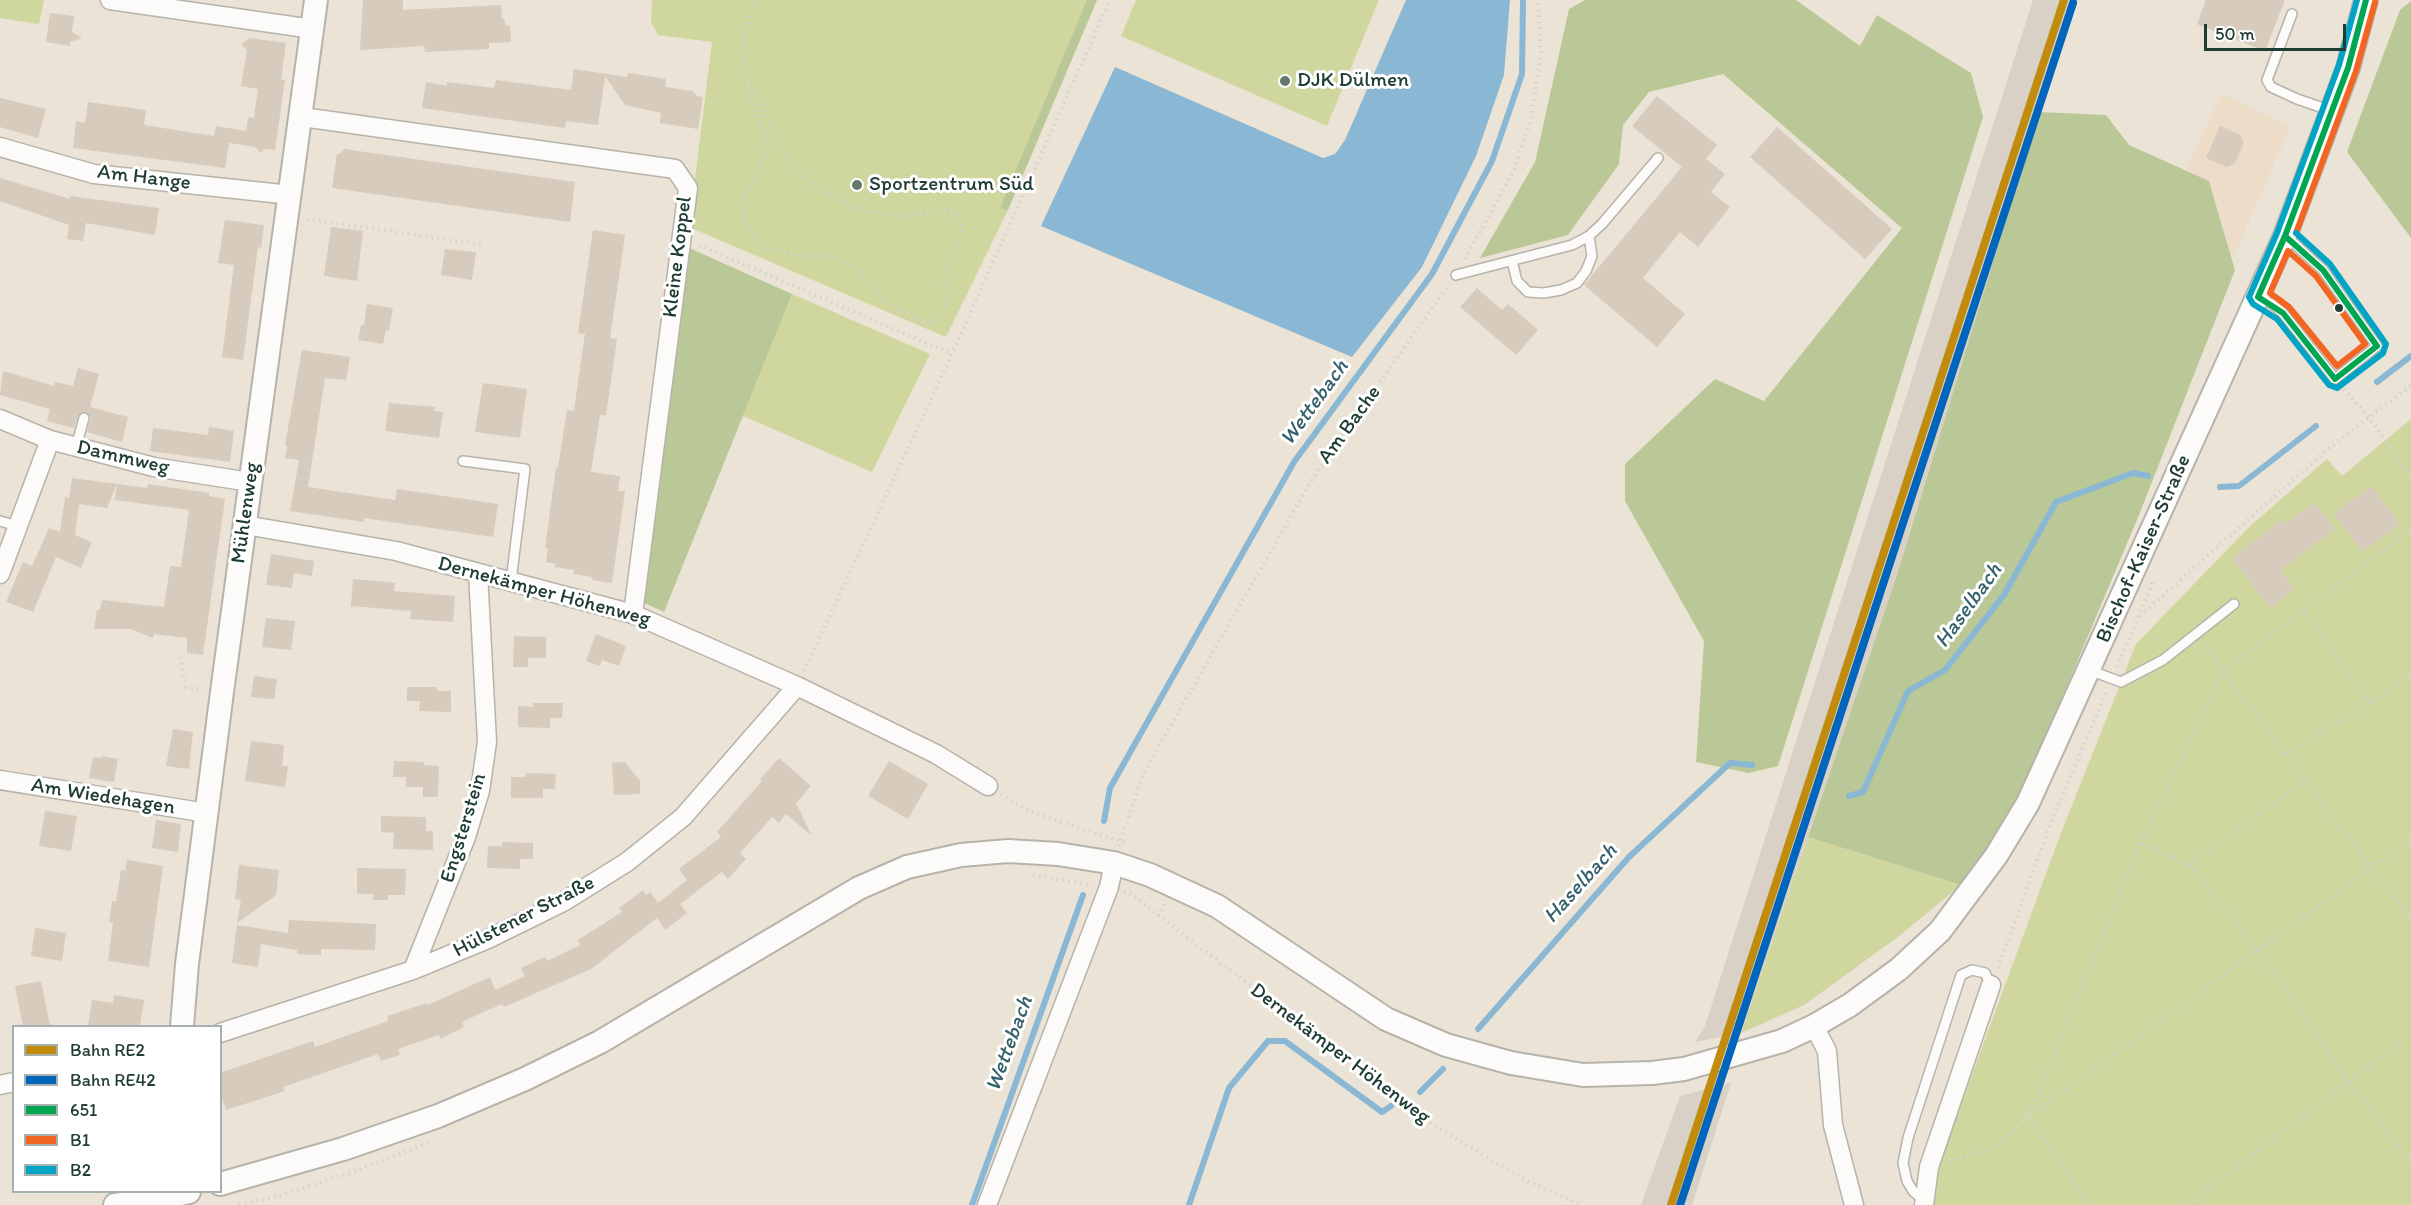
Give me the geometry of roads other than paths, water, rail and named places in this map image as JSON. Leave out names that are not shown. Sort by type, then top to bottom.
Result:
[{"type":"street","points":[[110,0],[313,29]]},
{"type":"street","name":"Mühlenweg","points":[[182,1025],[187,964],[222,693],[302,117],[316,0]]},
{"type":"street","name":"Bischof-Kaiser-Straße","points":[[222,1183],[364,1142],[438,1116],[525,1079],[600,1042],[859,888],[907,867],[961,855],[1008,851],[1058,854],[1117,852],[1216,906],[1386,1019],[1446,1046],[1511,1063],[1583,1075],[1683,1069],[1782,1041],[1814,1026],[1850,1005],[1899,969],[1940,931],[1996,856],[2028,803],[2285,236],[2348,68],[2366,0]]},
{"type":"street","name":"Kleine Koppel","points":[[302,117],[675,169],[688,188],[633,614]]},
{"type":"street","name":"Am Hange","points":[[0,147],[94,174],[290,205]]},
{"type":"street","name":"Dammweg","points":[[0,419],[50,440],[154,467],[250,482]]},
{"type":"street","points":[[0,573],[50,440]]},
{"type":"street","name":"Dernekämper Höhenweg","points":[[245,525],[396,551],[633,614],[797,686],[936,754],[988,786]]},
{"type":"street","name":"Engsterstein","points":[[413,970],[465,837],[480,791],[487,742],[478,573]]},
{"type":"street","name":"Hülstener Straße","points":[[222,1032],[413,970],[488,939],[553,907],[627,862],[683,816],[797,686]]},
{"type":"street","name":"Am Wiedehagen","points":[[0,780],[207,813]]},
{"type":"street","points":[[987,1205],[1109,887],[1117,852]]},
{"type":"street","points":[[1924,1204],[1929,1167],[1991,985]]},
{"type":"street","points":[[1814,1026],[1827,1051],[1833,1125],[1854,1205]]},
{"type":"street","points":[[115,1205],[180,1193]]},
{"type":"lane","points":[[2292,14],[2266,80],[2271,87],[2332,111]]},
{"type":"lane","points":[[1456,275],[1572,245],[1589,236],[1658,158]]},
{"type":"lane","points":[[1512,261],[1517,281],[1528,292],[1544,293],[1562,290],[1577,283],[1586,271],[1592,256],[1589,236]]},
{"type":"lane","points":[[2258,297],[2272,303],[2283,313],[2335,379],[2377,346],[2323,270],[2285,236]]},
{"type":"lane","points":[[76,447],[84,418]]},
{"type":"lane","points":[[463,461],[525,469],[511,581]]},
{"type":"lane","points":[[0,521],[18,526]]},
{"type":"lane","points":[[2090,670],[2121,682],[2163,660],[2234,604]]},
{"type":"lane","points":[[1924,1204],[1907,1181],[1903,1163],[1908,1138],[1961,975],[1972,970],[1985,974],[1991,985]]},
{"type":"water","points":[[1406,0],[1510,0],[1504,75],[1476,156],[1422,267],[1352,357],[1041,226],[1115,67],[1323,158],[1335,154],[1345,140]]},
{"type":"waterway","name":"Wettebach","points":[[1104,821],[1110,788],[1294,462],[1432,274],[1492,161],[1522,74],[1523,0]]},
{"type":"waterway","name":"Haselbach","points":[[2377,382],[2411,356]]},
{"type":"waterway","name":"Haselbach","points":[[2220,487],[2239,486],[2316,426]]},
{"type":"waterway","name":"Haselbach","points":[[1849,796],[1863,792],[1908,691],[1945,670],[2004,595],[2056,502],[2133,473],[2148,476]]},
{"type":"waterway","name":"Haselbach","points":[[1478,1029],[1629,857],[1730,763],[1752,765]]},
{"type":"waterway","name":"Wettebach","points":[[972,1205],[1083,895]]},
{"type":"waterway","name":"Haselbach","points":[[1189,1205],[1229,1088],[1268,1041],[1285,1041],[1382,1112],[1391,1106]]},
{"type":"waterway","name":"Haselbach","points":[[1420,1092],[1443,1069]]},
{"type":"rail line","name":"RE2","points":[[1671,1205],[2064,0]]},
{"type":"rail line","name":"RE42","points":[[1680,1205],[2073,3]]},
{"type":"place","name":"DJK Dülmen","points":[[1285,81]]},
{"type":"place","name":"Sportzentrum Süd","points":[[857,185]]}]
